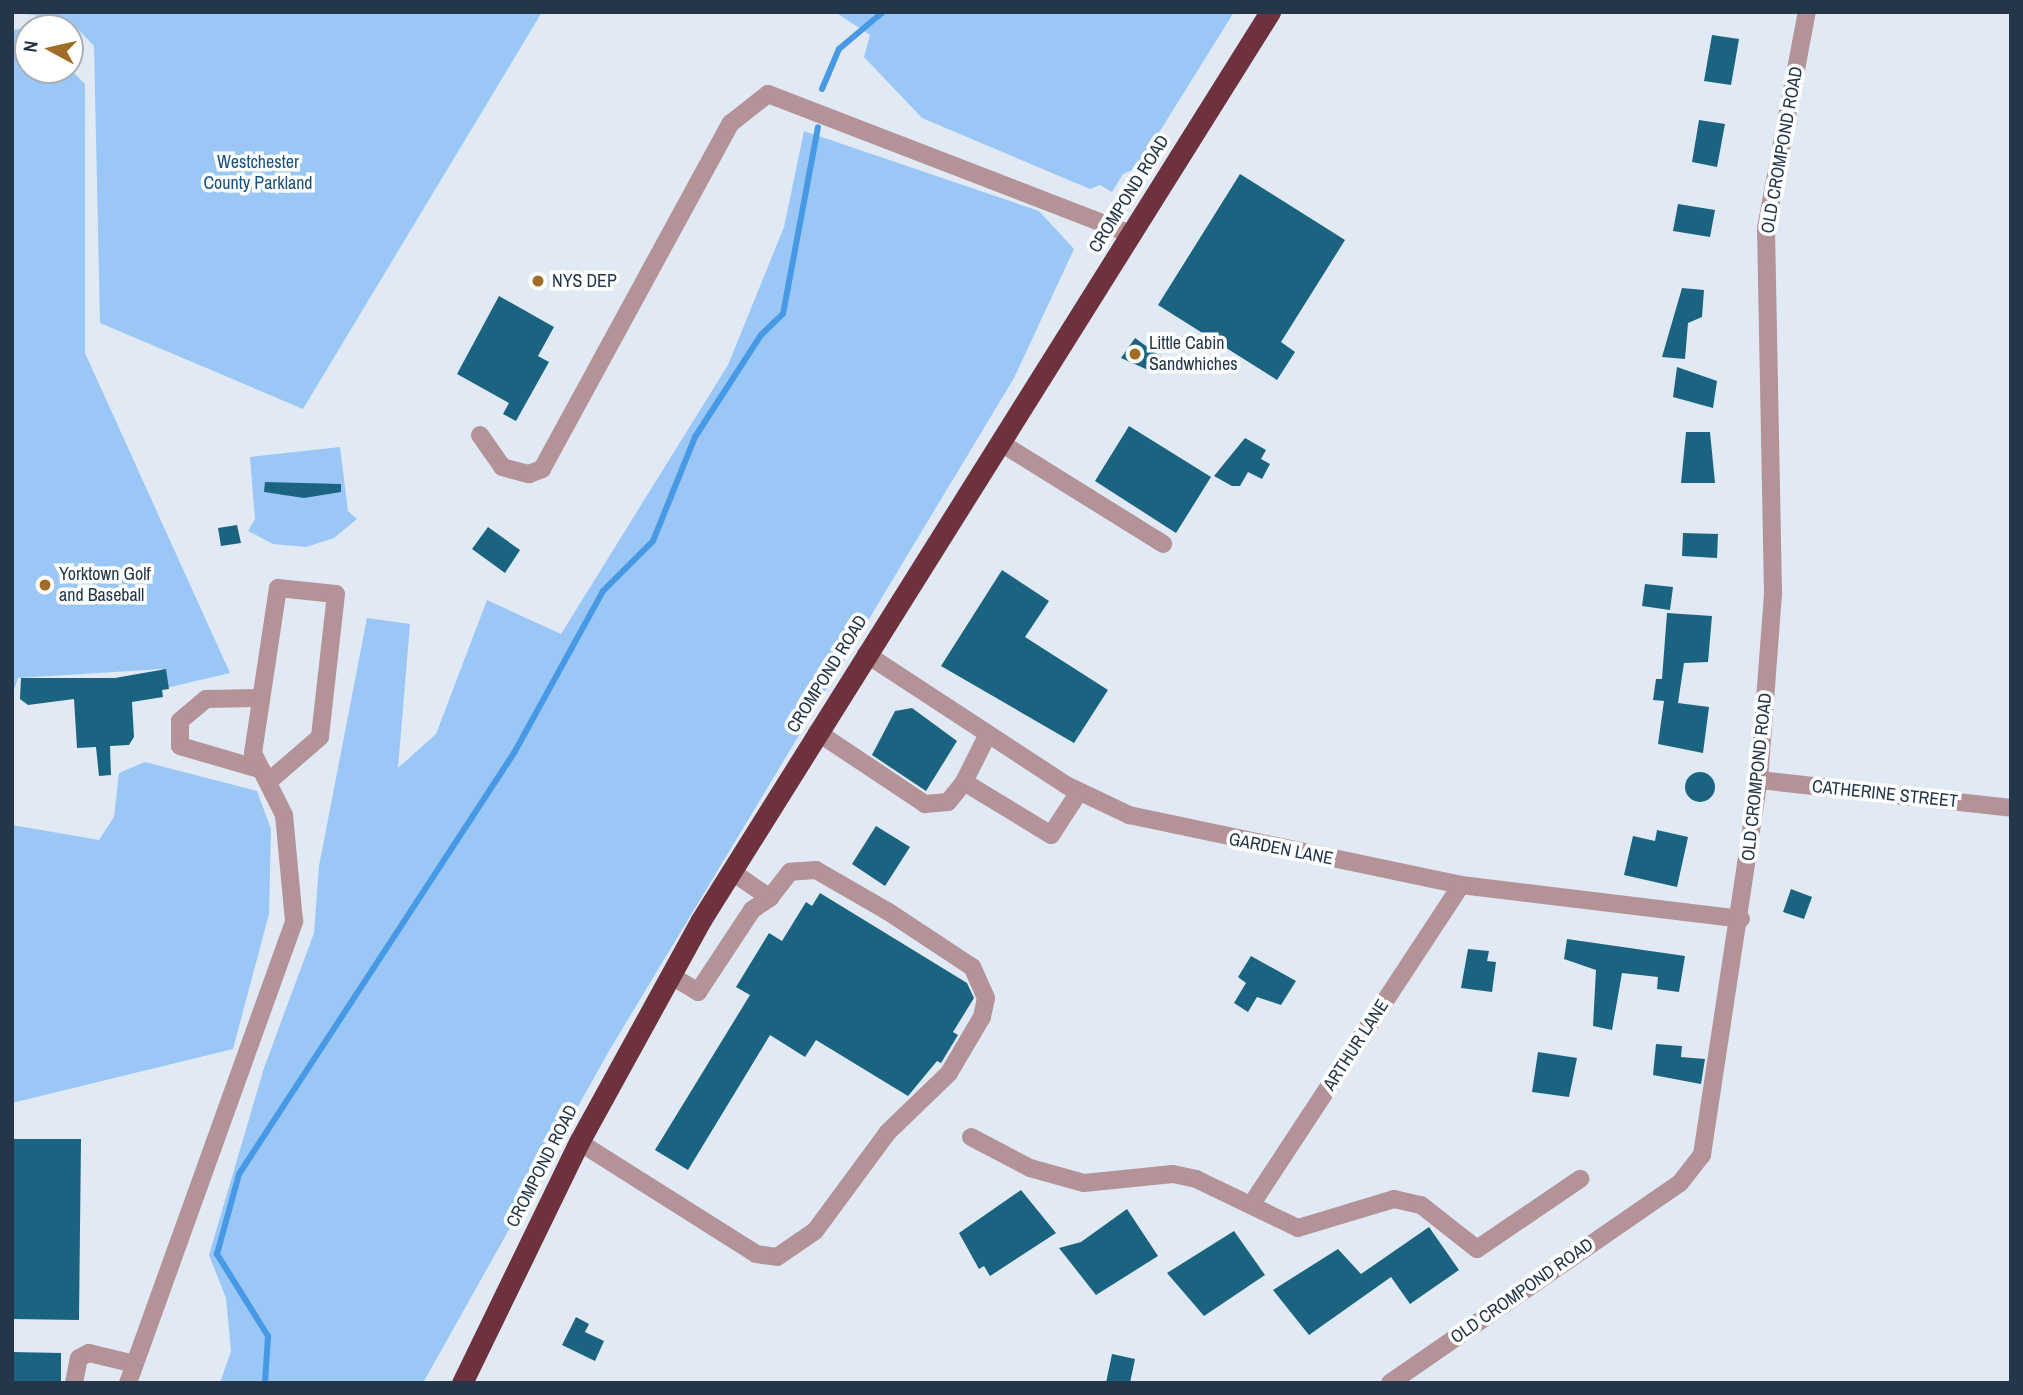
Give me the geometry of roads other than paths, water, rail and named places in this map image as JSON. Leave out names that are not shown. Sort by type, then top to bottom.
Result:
[{"type":"highway","name":"CROMPOND ROAD","points":[[462,1383],[579,1142],[670,975],[731,871],[1270,12]]},
{"type":"street","name":"OLD CROMPOND ROAD","points":[[1390,1383],[1680,1183],[1702,1155],[1741,919],[1759,780],[1773,593],[1766,228],[1807,12]]},
{"type":"street","points":[[480,435],[502,467],[542,469],[731,122],[768,94],[1131,234]]},
{"type":"street","points":[[1001,443],[1163,544]]},
{"type":"street","points":[[128,1383],[293,921],[284,815],[253,753],[256,698],[278,588],[335,594],[320,737],[265,776]]},
{"type":"street","name":"GARDEN LANE","points":[[866,654],[1079,792],[1162,824],[1461,885],[1741,919]]},
{"type":"street","points":[[256,698],[206,699],[180,721],[180,746],[265,776]]},
{"type":"street","points":[[817,732],[925,804],[948,802],[964,782],[988,734]]},
{"type":"street","name":"CATHERINE STREET","points":[[1759,780],[2011,808]]},
{"type":"street","points":[[964,782],[1051,835],[1079,792]]},
{"type":"street","points":[[579,1142],[755,1254],[777,1257],[816,1231],[888,1132],[949,1073],[986,998],[972,967],[816,870],[790,872],[770,898],[752,910],[698,992],[670,975]]},
{"type":"street","points":[[731,871],[770,898]]},
{"type":"street","name":"ARTHUR LANE","points":[[1251,1205],[1461,885]]},
{"type":"street","points":[[971,1137],[1059,1177],[1084,1183],[1173,1174],[1251,1205],[1298,1228],[1394,1199],[1421,1205],[1477,1249],[1580,1179]]},
{"type":"street","points":[[74,1383],[79,1358],[89,1353],[135,1364]]},
{"type":"waterway","points":[[822,89],[839,49],[883,12]]},
{"type":"waterway","points":[[265,1383],[268,1336],[217,1254],[239,1174],[514,753],[603,591],[653,541],[695,437],[761,335],[783,314],[818,127]]},
{"type":"place","name":"NYS DEP","points":[[538,281]]},
{"type":"place","name":"Little Cabin Sandwhiches","points":[[1135,354]]},
{"type":"place","name":"Yorktown Golf and Baseball","points":[[45,585]]},
{"type":"park label","name":"Westchester County Parkland","points":[[258,173]]}]
